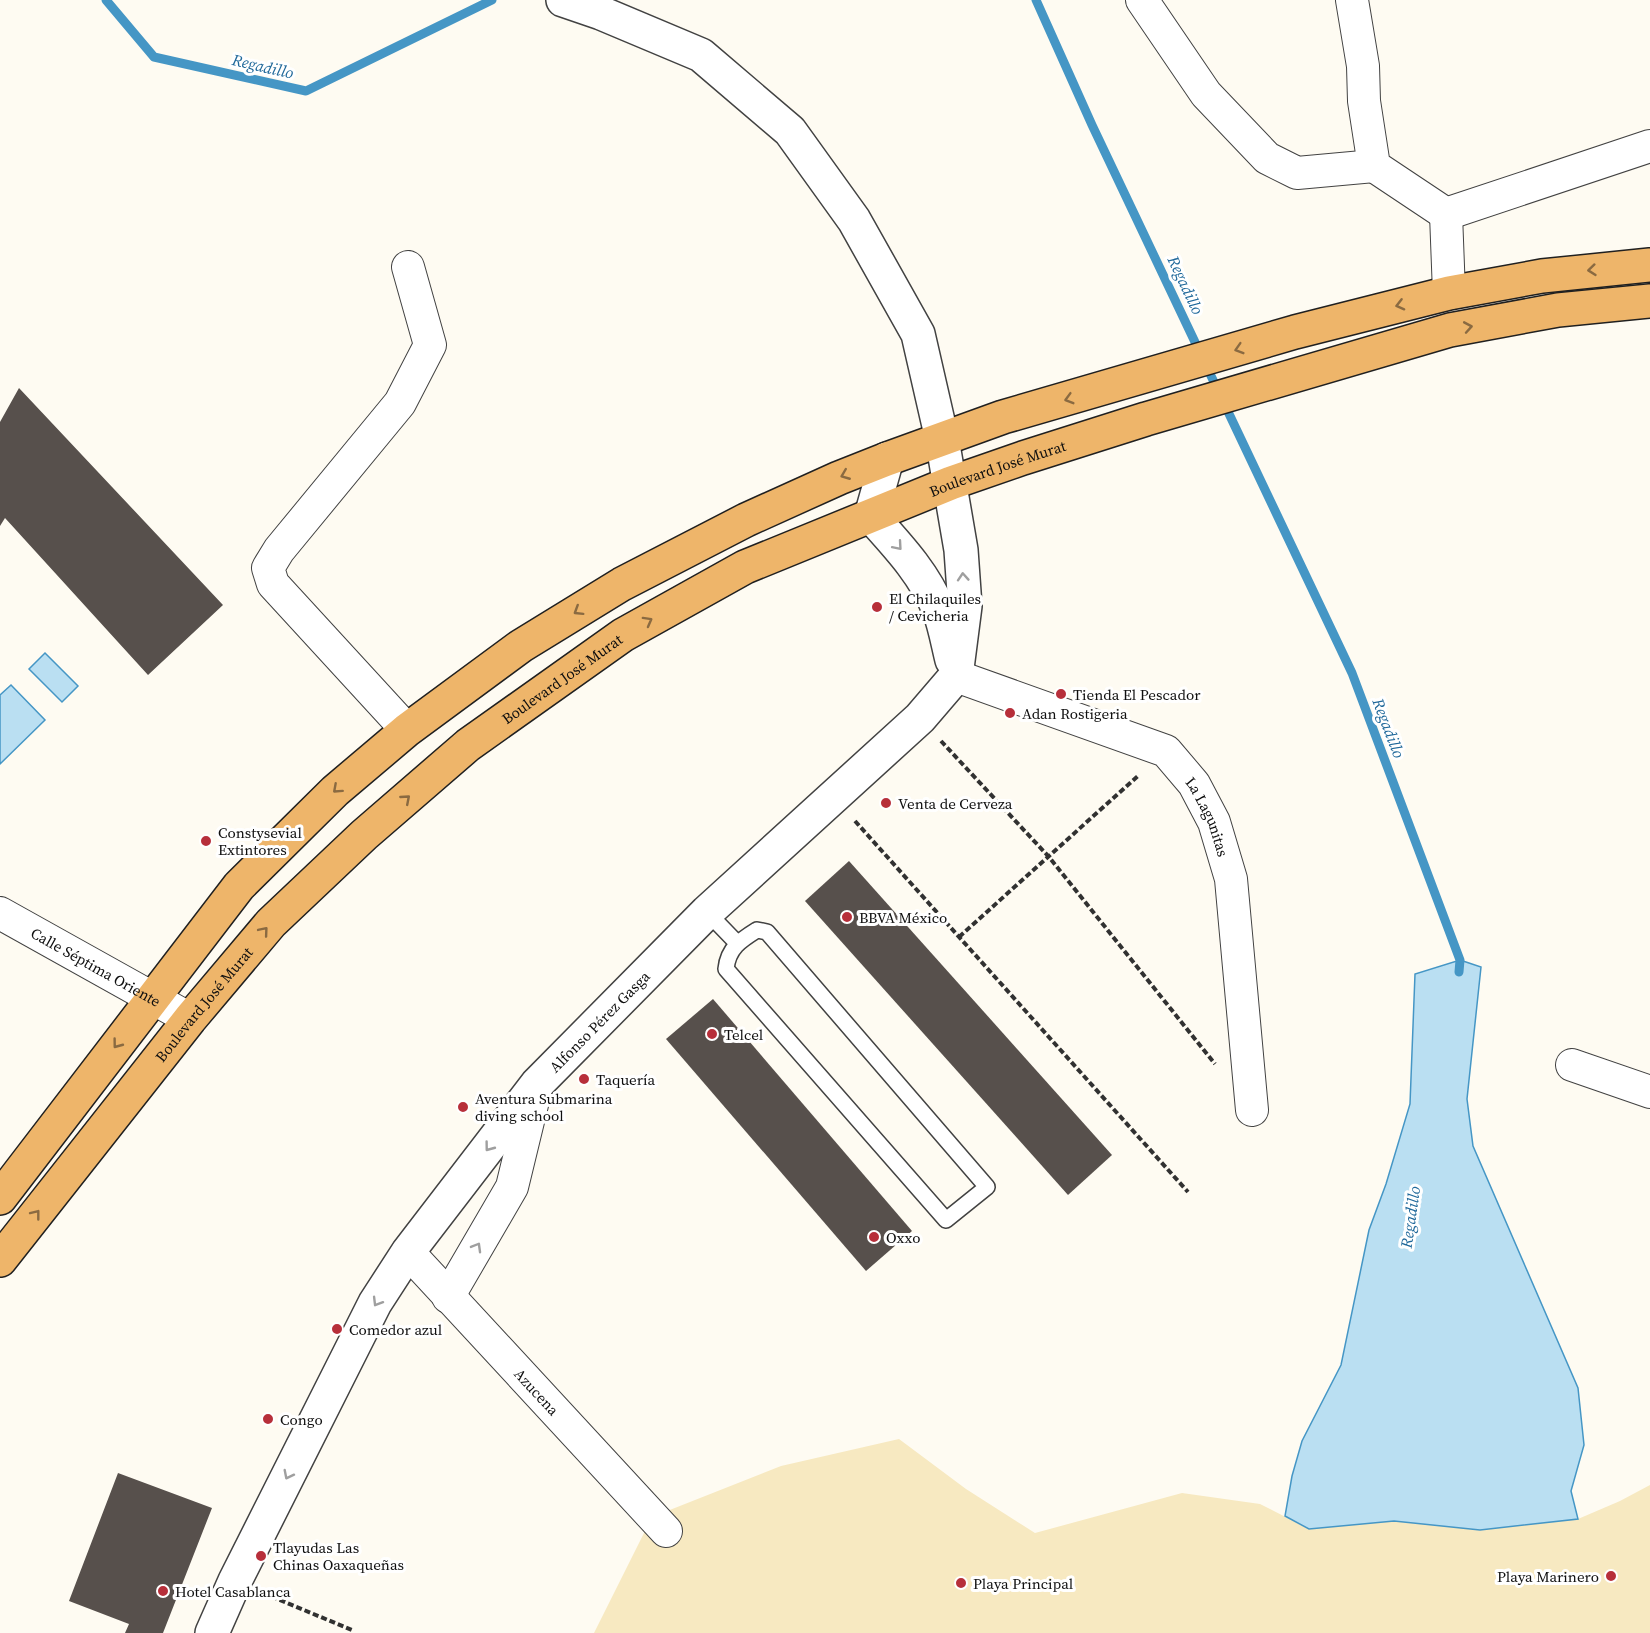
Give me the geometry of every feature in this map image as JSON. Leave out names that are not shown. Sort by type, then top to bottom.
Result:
[{"type":"highway","points":[[0,1198],[239,886],[335,790],[407,730],[521,646],[622,584],[746,520],[887,459],[1003,417],[1295,332],[1449,292],[1542,276],[1650,265]]},
{"type":"highway","name":"Boulevard José Murat","points":[[0,1260],[190,1019],[271,923],[364,835],[468,745],[623,635],[745,567],[951,483],[1146,419],[1450,330],[1558,310],[1650,301]]},
{"type":"street","points":[[563,0],[601,13],[701,55],[790,131],[854,220],[918,334],[942,439],[961,550],[965,606],[956,676]]},
{"type":"street","points":[[1143,0],[1206,94],[1267,158],[1297,172],[1374,166],[1446,214]]},
{"type":"street","points":[[1352,0],[1363,66],[1364,101],[1374,166]]},
{"type":"street","points":[[1446,214],[1650,146]]},
{"type":"street","points":[[1446,214],[1449,292]]},
{"type":"street","points":[[407,730],[273,585],[268,568],[279,550],[400,403],[430,345],[408,267]]},
{"type":"street","points":[[887,459],[871,516],[902,549],[926,583],[939,612],[956,676]]},
{"type":"street","name":"Alfonso Pérez Gasga","points":[[212,1633],[235,1581],[375,1303],[408,1252],[537,1084],[707,912],[920,718],[956,676]]},
{"type":"street","name":"La Lagunitas","points":[[956,676],[1166,752],[1194,784],[1214,822],[1231,879],[1252,1110]]},
{"type":"street","name":"Calle Séptima Oriente","points":[[0,913],[190,1019]]},
{"type":"street","points":[[1572,1065],[1650,1092]]},
{"type":"street","points":[[448,1297],[512,1187],[537,1084]]},
{"type":"street","name":"Azucena","points":[[408,1252],[666,1531]]},
{"type":"lane","points":[[707,912],[737,944]]},
{"type":"lane","points":[[758,930],[767,932],[987,1187],[946,1220],[726,969],[727,957],[737,944],[758,930]]},
{"type":"path","points":[[920,718],[1049,856],[1215,1065]]},
{"type":"path","points":[[959,938],[1166,752]]},
{"type":"path","points":[[833,796],[1188,1192]]},
{"type":"path","points":[[235,1581],[352,1630]]},
{"type":"sand","name":"Playa Principal","points":[[899,1439],[966,1489],[1035,1533],[1182,1493],[1260,1504],[1309,1529],[1394,1521],[1480,1530],[1578,1519],[1650,1485],[1650,1633],[594,1633],[652,1517],[781,1466]]},
{"type":"water","points":[[45,653],[78,686],[62,702],[29,669]]},
{"type":"water","points":[[11,685],[45,720],[0,764],[0,695]]},
{"type":"water","points":[[1460,960],[1481,967],[1467,1099],[1473,1146],[1578,1388],[1584,1445],[1571,1491],[1578,1519],[1480,1530],[1394,1521],[1309,1529],[1285,1516],[1292,1476],[1302,1441],[1341,1365],[1369,1230],[1386,1184],[1410,1104],[1415,974]]},
{"type":"building","points":[[19,388],[223,605],[148,675],[5,518],[0,526],[0,422]]},
{"type":"building","points":[[849,861],[1112,1155],[1068,1195],[805,901]]},
{"type":"building","points":[[713,999],[912,1231],[866,1271],[666,1039]]},
{"type":"building","points":[[118,1473],[212,1508],[163,1633],[125,1633],[129,1624],[69,1601]]},
{"type":"waterway","name":"Regadillo","points":[[106,0],[154,57],[306,91],[492,0]]},
{"type":"waterway","name":"Regadillo","points":[[1036,0],[1092,125],[1352,673],[1460,960],[1459,972]]},
{"type":"place","name":"El Chilaquiles / Cevicheria","points":[[877,607]]},
{"type":"place","name":"Tienda El Pescador","points":[[1061,694]]},
{"type":"place","name":"Adan Rostigeria","points":[[1010,713]]},
{"type":"place","name":"Venta de Cerveza","points":[[886,803]]},
{"type":"place","name":"Constysevial Extintores","points":[[206,841]]},
{"type":"place","name":"BBVA México","points":[[847,917]]},
{"type":"place","name":"Telcel","points":[[712,1034]]},
{"type":"place","name":"Taquería","points":[[584,1079]]},
{"type":"place","name":"Aventura Submarina diving school","points":[[463,1107]]},
{"type":"place","name":"Oxxo","points":[[874,1237]]},
{"type":"place","name":"Comedor azul","points":[[337,1329]]},
{"type":"place","name":"Congo","points":[[268,1419]]},
{"type":"place","name":"Tlayudas Las Chinas Oaxaqueñas","points":[[261,1556]]},
{"type":"place","name":"Playa Marinero","points":[[1611,1576]]},
{"type":"place","name":"Playa Principal","points":[[961,1583]]},
{"type":"place","name":"Hotel Casablanca","points":[[163,1591]]}]
